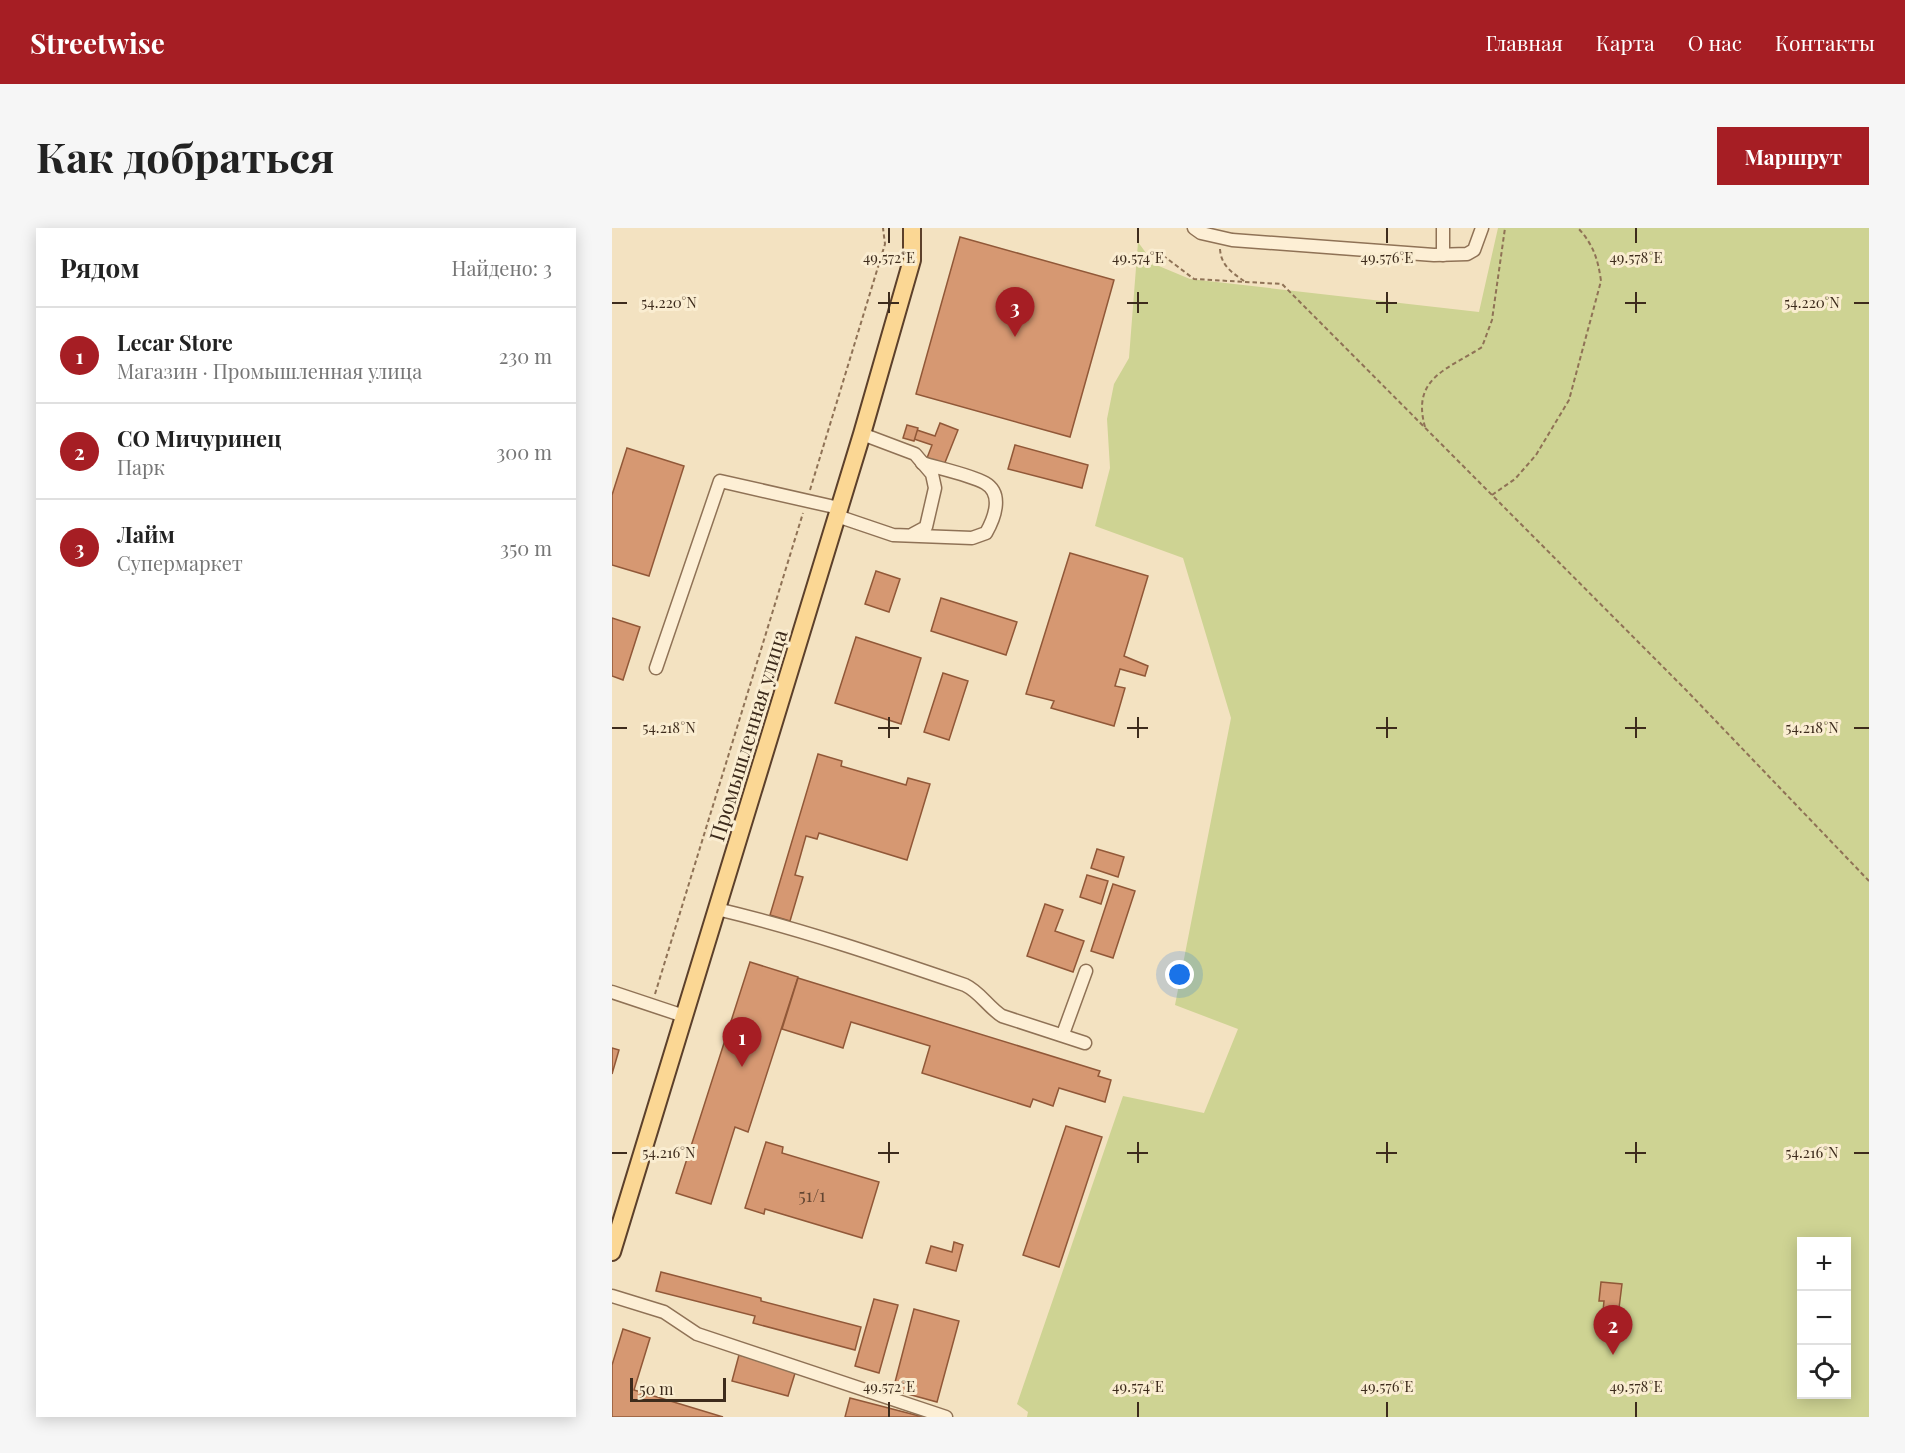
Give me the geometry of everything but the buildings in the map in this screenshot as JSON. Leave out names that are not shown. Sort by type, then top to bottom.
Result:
[{"type":"main road","name":"Промышленная улица","points":[[612,1252],[862,434],[912,260],[912,228]]},
{"type":"lane","points":[[1194,228],[1202,232],[1220,232],[1232,240],[1443,255],[1467,254],[1474,250],[1482,228]]},
{"type":"lane","points":[[1443,228],[1443,255]]},
{"type":"lane","points":[[862,434],[915,454],[932,474],[935,488],[926,527],[912,534]]},
{"type":"lane","points":[[656,668],[720,481],[807,501],[893,535],[972,538],[986,533],[993,521],[996,509],[994,495],[986,483],[922,463]]},
{"type":"lane","points":[[717,909],[833,941],[965,985],[974,989],[993,1011],[1002,1016],[1085,1043]]},
{"type":"lane","points":[[1063,1034],[1086,971]]},
{"type":"lane","points":[[612,992],[684,1016]]},
{"type":"lane","points":[[612,1296],[664,1312],[697,1334],[945,1417]]},
{"type":"path","points":[[651,1005],[885,244],[883,228]]},
{"type":"path","points":[[1426,428],[1423,418],[1425,392],[1433,377],[1482,347],[1492,320],[1505,228]]},
{"type":"path","points":[[1492,495],[1515,479],[1536,455],[1569,400],[1600,280],[1598,261],[1590,242],[1578,228]]},
{"type":"path","points":[[1220,232],[1220,253],[1227,268],[1244,281]]},
{"type":"path","points":[[1157,251],[1194,279],[1282,284],[1688,692],[1869,881]]},
{"type":"green space","points":[[1498,228],[1869,228],[1869,1417],[1027,1417],[1028,1412],[1017,1404],[1123,1096],[1204,1113],[1238,1029],[1175,1005],[1231,718],[1183,558],[1095,526],[1110,468],[1107,419],[1114,384],[1129,358],[1138,242],[1154,264],[1190,279],[1479,312]]},
{"type":"place","name":"Лайм","points":[[1015,337]]},
{"type":"place","name":"Lecar Store","points":[[742,1067]]},
{"type":"place","name":"СО Мичуринец","points":[[1613,1355]]}]
